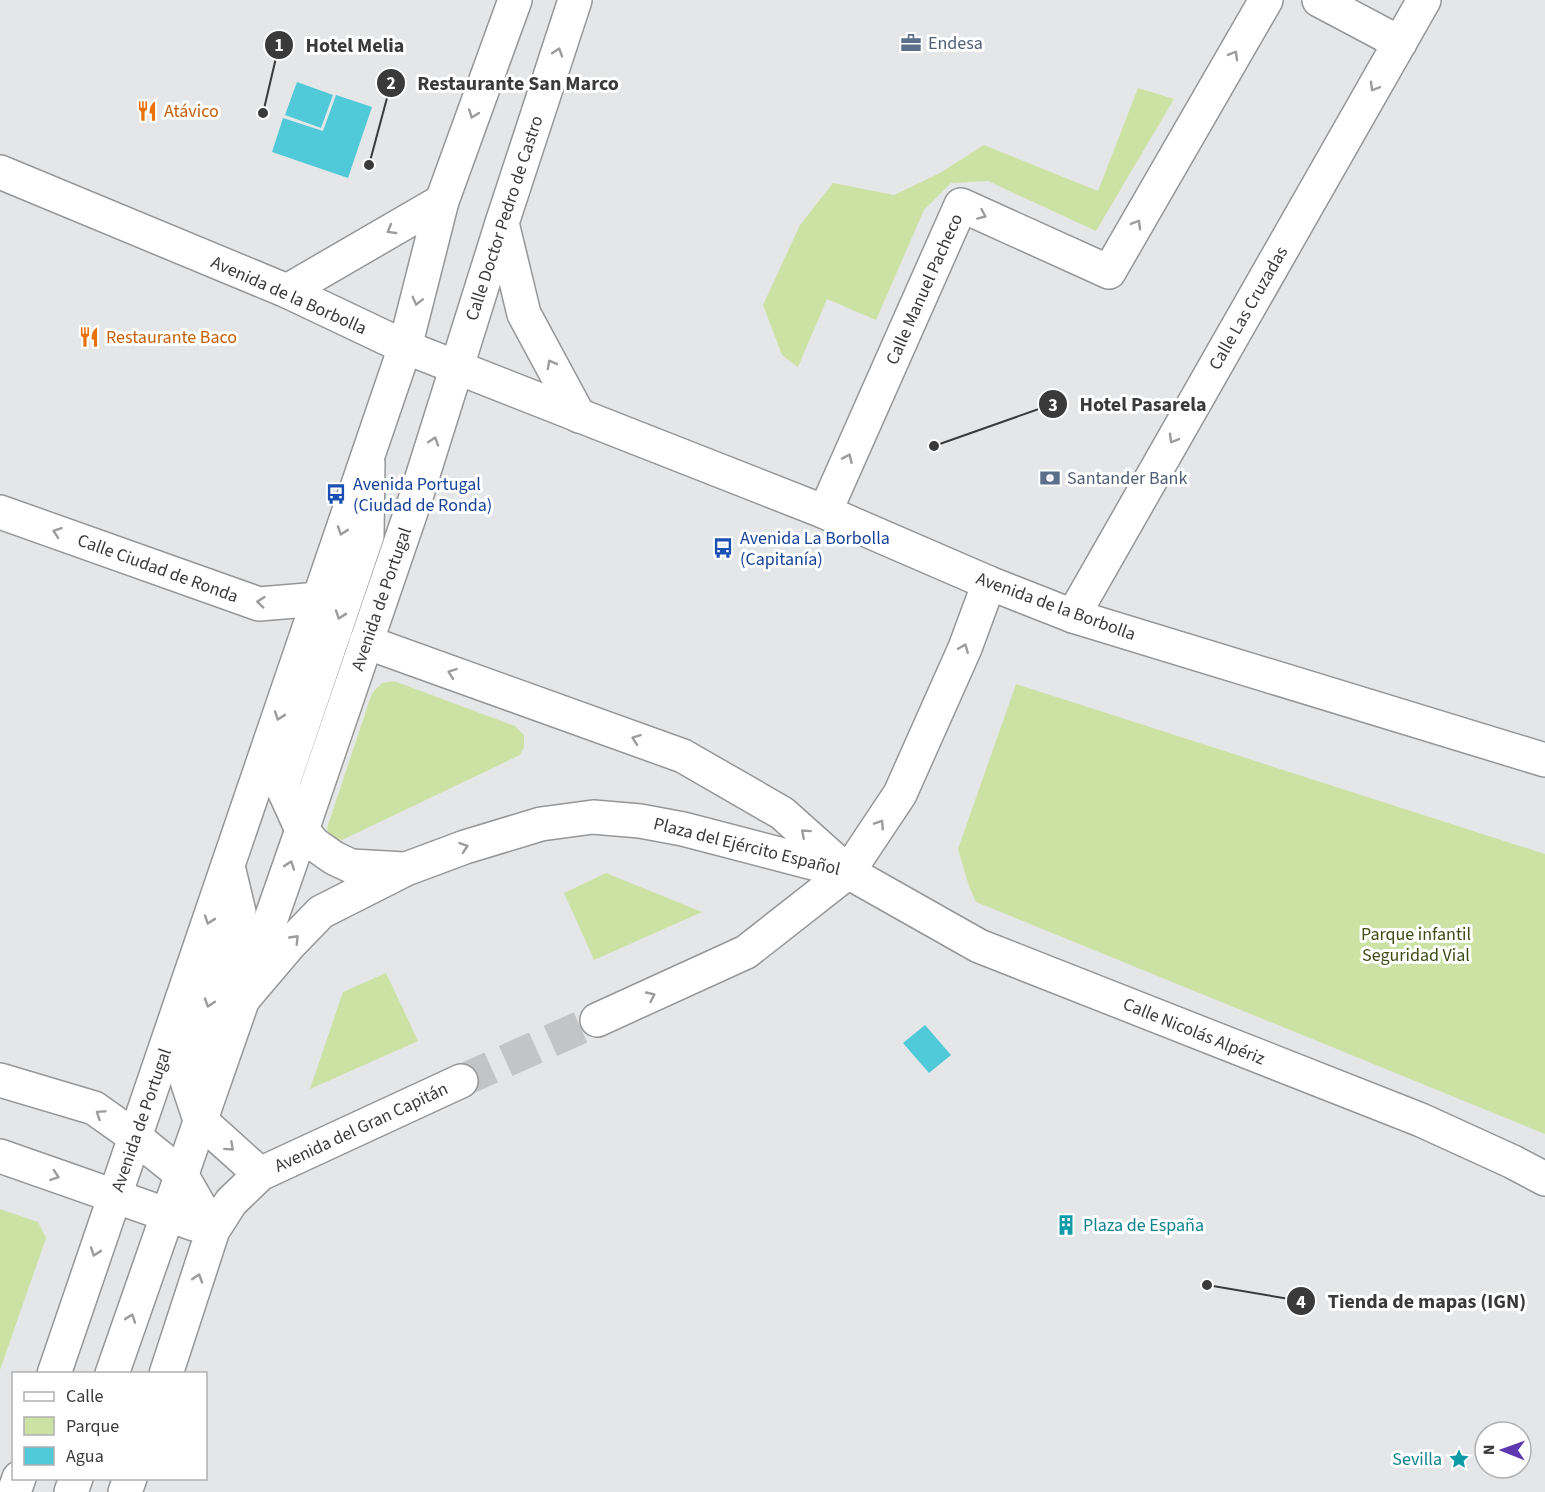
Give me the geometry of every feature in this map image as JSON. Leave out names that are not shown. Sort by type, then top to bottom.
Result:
[{"type":"street","points":[[405,347],[442,201],[515,0]]},
{"type":"street","name":"Calle Doctor Pedro de Castro","points":[[457,368],[575,0]]},
{"type":"street","name":"Calle Manuel Pacheco","points":[[825,512],[961,205],[1109,272],[1266,0]]},
{"type":"street","points":[[1319,0],[1400,43]]},
{"type":"street","name":"Calle Las Cruzadas","points":[[1073,616],[1424,0]]},
{"type":"street","name":"Avenida de la Borbolla","points":[[0,172],[287,291],[405,347],[825,512],[989,583],[1073,616],[1545,760]]},
{"type":"street","points":[[287,291],[442,201]]},
{"type":"street","points":[[502,222],[524,314],[579,416]]},
{"type":"street","name":"Avenida de Portugal","points":[[55,1372],[405,347]]},
{"type":"street","name":"Avenida de Portugal","points":[[113,1372],[302,830],[415,500],[457,368]]},
{"type":"street","name":"Avenida de Portugal","points":[[302,830],[282,786],[367,536],[368,456]]},
{"type":"street","name":"Calle Ciudad de Ronda","points":[[0,512],[259,604],[319,600]]},
{"type":"street","points":[[597,1020],[746,952],[848,872],[900,794],[965,648],[989,583]]},
{"type":"street","name":"Plaza del Ejército Español","points":[[366,642],[683,756],[782,813],[848,872]]},
{"type":"street","name":"Plaza del Ejército Español","points":[[243,999],[321,912],[406,869],[465,847],[541,824],[593,817],[640,821],[683,829],[848,872]]},
{"type":"street","name":"Plaza del Ejército Español","points":[[302,830],[314,844],[334,858],[351,866],[406,869]]},
{"type":"street","name":"Avenida de Portugal","points":[[200,1120],[185,1075],[239,912],[228,866]]},
{"type":"street","name":"Calle Nicolás Alpériz","points":[[848,872],[979,946],[1421,1120],[1514,1162],[1545,1179]]},
{"type":"street","points":[[0,1080],[93,1108],[135,1137],[181,1174],[213,1230]]},
{"type":"street","name":"Avenida del Gran Capitán","points":[[167,1372],[213,1230],[231,1202],[260,1174],[461,1081]]},
{"type":"street","name":"Avenida del Gran Capitán","points":[[200,1120],[260,1174]]},
{"type":"street","points":[[0,1156],[213,1230]]},
{"type":"green space","points":[[1138,88],[1174,99],[1096,231],[988,181],[951,183],[924,210],[876,320],[827,299],[798,367],[782,355],[763,305],[800,225],[833,183],[894,195],[940,173],[984,145],[1098,191]]},
{"type":"green space","points":[[394,681],[515,726],[524,735],[524,747],[520,755],[342,840],[334,839],[327,828],[372,693],[382,683]]},
{"type":"green space","name":"Parque infantil Seguridad Vial","points":[[1016,684],[1545,854],[1545,1134],[976,902],[958,849]]},
{"type":"green space","points":[[606,873],[702,912],[594,960],[564,893]]},
{"type":"green space","points":[[386,973],[418,1041],[310,1089],[343,992]]},
{"type":"green space","points":[[0,1209],[38,1222],[46,1238],[0,1370]]},
{"type":"water","points":[[297,82],[333,95],[321,128],[285,115]]},
{"type":"water","points":[[336,95],[372,107],[348,178],[272,152],[283,118],[323,131]]},
{"type":"water","points":[[925,1025],[951,1055],[929,1073],[903,1043]]},
{"type":"tunnel","points":[[461,1081],[597,1020]]},
{"type":"place","name":"Endesa","points":[[911,43]]},
{"type":"place","name":"Atávico","points":[[147,111]]},
{"type":"place","name":"Hotel Melia","points":[[263,113]]},
{"type":"place","name":"Restaurante San Marco","points":[[369,165]]},
{"type":"place","name":"Restaurante Baco","points":[[89,337]]},
{"type":"place","name":"Hotel Pasarela","points":[[934,446]]},
{"type":"place","name":"Santander Bank","points":[[1050,478]]},
{"type":"place","name":"Avenida Portugal (Ciudad de Ronda)","points":[[336,494]]},
{"type":"place","name":"Avenida La Borbolla (Capitanía)","points":[[723,548]]},
{"type":"place","name":"Plaza de España","points":[[1066,1225]]},
{"type":"place","name":"Tienda de mapas (IGN)","points":[[1207,1285]]},
{"type":"place","name":"Sevilla","points":[[1459,1459]]}]
